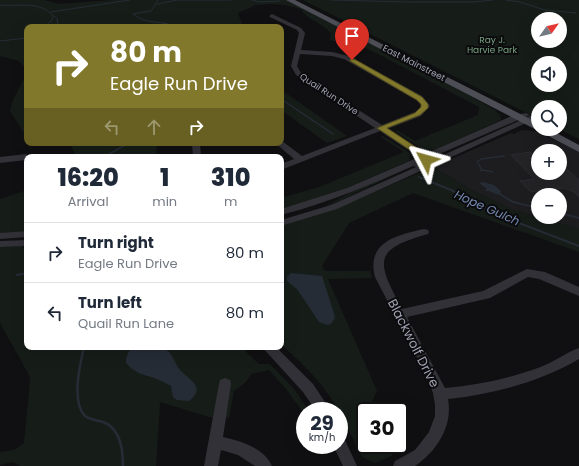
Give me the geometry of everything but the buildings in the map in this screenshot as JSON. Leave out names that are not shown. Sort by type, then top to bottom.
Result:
[{"type":"main road","name":"East Mainstreet","points":[[290,0],[530,120]]},
{"type":"main road","name":"East Mainstreet","points":[[300,0],[530,120]]},
{"type":"main road","points":[[554,136],[579,149]]},
{"type":"main road","points":[[567,136],[579,142]]},
{"type":"street","name":"Quail Run Drive","points":[[272,16],[302,32],[294,67],[298,74],[425,157]]},
{"type":"street","points":[[284,166],[418,114],[429,107],[419,98],[349,58],[332,54],[298,52]]},
{"type":"street","points":[[284,211],[342,193],[425,157],[530,120]]},
{"type":"street","points":[[284,222],[334,207],[530,120]]},
{"type":"street","points":[[283,146],[300,159]]},
{"type":"street","points":[[397,178],[400,172],[426,160],[425,157]]},
{"type":"street","points":[[0,160],[24,158]]},
{"type":"street","name":"Blackwolf Drive","points":[[400,466],[419,456],[433,440],[441,416],[440,394],[379,274],[378,260],[384,250],[393,242],[424,232]]},
{"type":"street","points":[[0,236],[24,234]]},
{"type":"street","points":[[0,244],[24,243]]},
{"type":"street","points":[[399,314],[486,295],[529,270],[579,292]]},
{"type":"street","points":[[271,350],[308,388],[318,402]]},
{"type":"street","points":[[440,394],[463,392],[527,377],[558,366],[579,353]]},
{"type":"street","points":[[211,466],[225,384]]},
{"type":"street","points":[[215,442],[246,451],[259,459],[265,466]]},
{"type":"street","points":[[344,454],[350,466]]},
{"type":"shaded area","points":[[521,130],[531,131],[531,136],[545,136],[563,144],[531,144],[531,180],[567,180],[567,146],[579,151],[579,229],[562,224],[567,224],[567,188],[531,188],[531,215],[513,210],[473,191],[433,167],[511,133],[514,134]]},
{"type":"shaded area","points":[[483,182],[494,185],[501,191],[500,194],[498,195],[485,191],[487,189],[479,183]]},
{"type":"shaded area","points":[[291,273],[322,276],[335,317],[332,323],[328,325],[319,322],[297,289],[287,281],[287,277]]},
{"type":"shaded area","points":[[131,350],[166,350],[169,352],[180,370],[195,384],[196,392],[194,396],[189,401],[177,400],[173,397],[171,386],[137,372],[126,363]]},
{"type":"green space","points":[[0,0],[44,0],[59,4],[113,0],[287,0],[434,75],[495,110],[500,115],[501,120],[434,150],[422,149],[395,131],[397,130],[415,141],[478,115],[479,107],[365,48],[330,40],[331,34],[324,26],[306,15],[301,9],[285,5],[256,5],[238,13],[242,24],[24,24],[24,67],[19,61],[0,56]]},
{"type":"green space","name":"Ray J. Harvie Park","points":[[303,0],[579,0],[579,139],[567,133],[567,100],[531,100],[531,114]]},
{"type":"green space","points":[[24,79],[24,133],[10,111],[12,102]]},
{"type":"green space","points":[[284,92],[347,136],[327,143],[284,112]]},
{"type":"green space","points":[[383,136],[411,154],[409,158],[411,160],[344,189],[284,208],[284,197],[319,187],[404,152],[381,137]]},
{"type":"green space","points":[[71,146],[157,146],[156,154],[75,154]]},
{"type":"green space","points":[[419,163],[328,206],[284,219],[324,207],[352,192]]},
{"type":"green space","points":[[433,167],[473,191],[513,210],[531,215],[531,224],[562,224],[579,229],[579,252],[413,193],[349,223],[322,266],[325,271],[370,271],[372,278],[328,279],[377,391],[372,402],[356,402],[356,445],[348,429],[348,402],[334,402],[312,374],[284,347],[284,225],[333,210]]},
{"type":"green space","points":[[24,191],[24,231],[0,233],[0,199]]},
{"type":"green space","points":[[23,246],[24,350],[246,350],[246,352],[259,364],[270,364],[294,389],[303,402],[296,403],[269,370],[251,374],[246,382],[234,391],[229,418],[209,417],[160,402],[156,466],[20,466],[13,462],[0,465],[0,452],[14,450],[24,443],[30,381],[29,375],[0,323],[0,247]]},
{"type":"green space","points":[[360,454],[391,454],[392,456],[375,463],[362,457]]},
{"type":"waterway","name":"Hope Gulch","points":[[51,12],[130,0]]},
{"type":"waterway","name":"Hope Gulch","points":[[158,0],[151,11],[133,14],[143,20],[166,24]]},
{"type":"waterway","points":[[157,4],[177,0],[231,0]]},
{"type":"waterway","points":[[252,0],[259,2],[280,1]]},
{"type":"waterway","points":[[331,0],[410,2],[473,2],[493,0]]},
{"type":"waterway","points":[[506,0],[520,2],[545,10],[576,13]]},
{"type":"waterway","points":[[0,5],[35,6],[48,11],[52,15]]},
{"type":"waterway","points":[[47,24],[52,20],[52,15]]},
{"type":"waterway","points":[[52,15],[57,18],[58,24]]},
{"type":"waterway","points":[[0,41],[24,38]]},
{"type":"waterway","name":"Hope Gulch","points":[[284,101],[333,134]]},
{"type":"waterway","points":[[109,154],[124,146]]},
{"type":"waterway","points":[[477,162],[481,159],[504,156]]},
{"type":"waterway","points":[[478,163],[482,170]]},
{"type":"waterway","points":[[482,170],[493,172]]},
{"type":"waterway","name":"Hope Gulch","points":[[419,177],[451,190],[471,201]]},
{"type":"waterway","points":[[498,193],[513,202],[531,206]]},
{"type":"waterway","name":"Hope Gulch","points":[[471,201],[475,198]]},
{"type":"waterway","name":"Hope Gulch","points":[[471,201],[498,215],[579,246]]},
{"type":"waterway","points":[[567,215],[579,218]]},
{"type":"waterway","points":[[17,275],[24,274]]},
{"type":"waterway","points":[[83,350],[80,363],[77,392],[78,402],[85,416],[103,422],[114,429],[120,440],[123,466]]},
{"type":"route","points":[[352,60],[419,98],[425,104],[426,106],[422,112],[381,128],[425,157],[426,160]]}]
